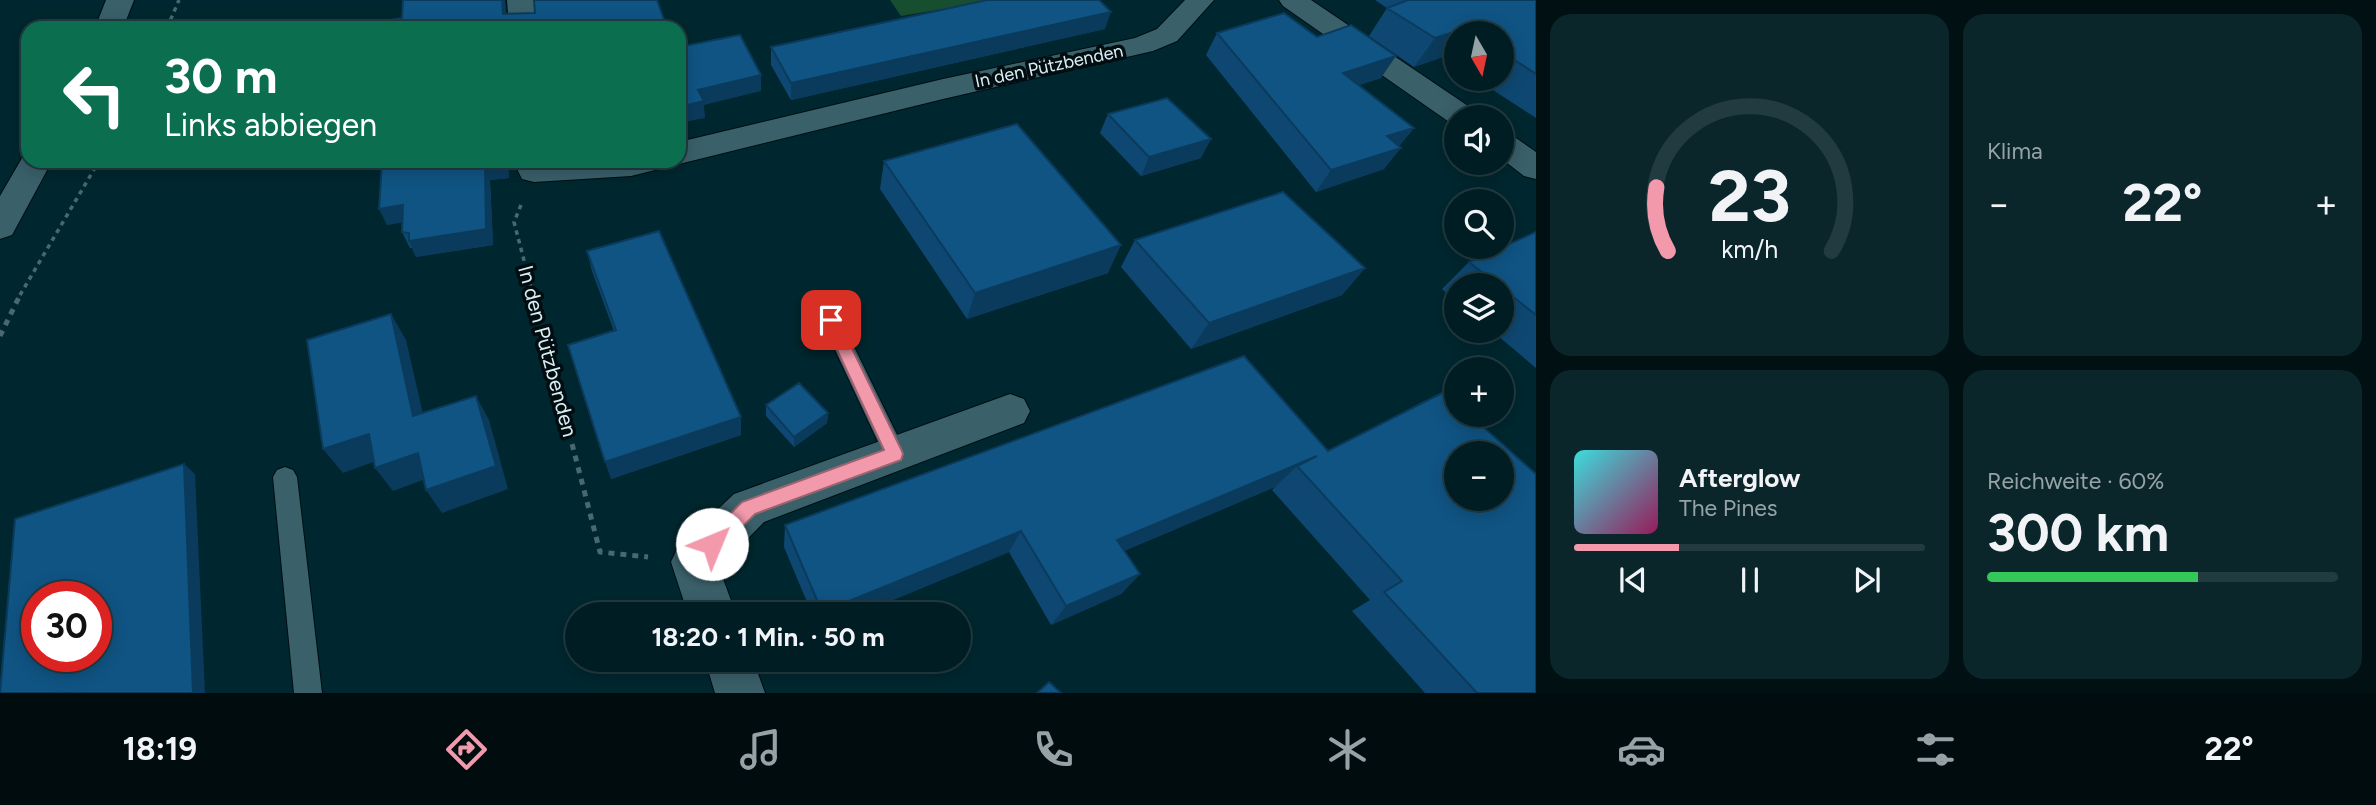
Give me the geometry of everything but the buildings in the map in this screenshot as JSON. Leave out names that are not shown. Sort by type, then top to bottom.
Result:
[{"type":"street","points":[[112,21],[120,0]]},
{"type":"street","points":[[521,0],[522,21]]},
{"type":"street","name":"In den Pützbenden","points":[[686,151],[943,89],[1143,45],[1167,36],[1200,0]]},
{"type":"street","points":[[1293,0],[1446,105]]},
{"type":"street","points":[[1514,152],[1536,168]]},
{"type":"street","points":[[0,226],[32,168]]},
{"type":"street","points":[[708,602],[694,562],[748,508],[1010,411]]},
{"type":"street","points":[[733,672],[740,693]]},
{"type":"lane","points":[[831,320],[895,454]]},
{"type":"lane","points":[[285,477],[308,693]]},
{"type":"path","points":[[170,21],[179,0]]},
{"type":"path","points":[[0,336],[16,300],[95,168]]},
{"type":"path","name":"In den Pützbenden","points":[[532,168],[514,222],[600,552],[694,562]]},
{"type":"green space","points":[[890,0],[997,0],[901,16]]},
{"type":"route","points":[[712,544],[748,508],[895,454],[831,320]]}]
